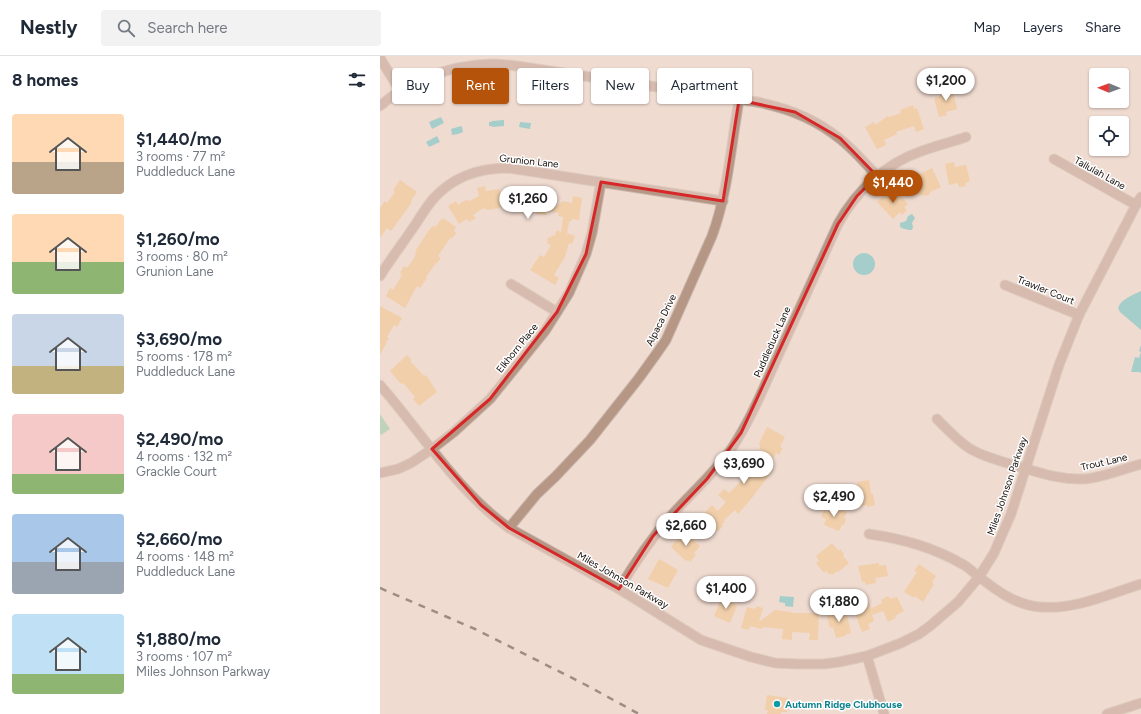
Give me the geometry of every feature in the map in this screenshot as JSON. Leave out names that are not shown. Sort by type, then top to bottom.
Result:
[{"type":"street","points":[[380,58],[392,78]]},
{"type":"street","points":[[444,72],[468,66],[493,64],[517,66],[657,87]]},
{"type":"street","points":[[380,106],[392,97]]},
{"type":"street","points":[[752,101],[775,106],[808,118],[840,138],[877,176]]},
{"type":"street","name":"Alpaca Drive","points":[[509,528],[537,494],[590,440],[657,354],[670,330],[712,236],[718,219],[723,201],[738,104]]},
{"type":"street","name":"Puddleduck Lane","points":[[619,589],[653,536],[707,479],[741,434],[761,394],[845,211],[857,196],[877,176],[890,167],[920,151],[966,137]]},
{"type":"street","name":"Tallulah Lane","points":[[1054,159],[1138,201]]},
{"type":"street","name":"Grunion Lane","points":[[380,276],[434,199],[448,186],[471,173],[508,168],[723,201]]},
{"type":"street","name":"Elkhorn Place","points":[[380,473],[398,469],[411,463],[454,432],[490,399],[545,331],[569,293],[586,254],[592,233],[601,182]]},
{"type":"street","name":"Miles Johnson Parkway","points":[[380,385],[456,478],[495,518],[509,528],[619,589],[701,640],[751,657],[775,663],[810,665],[839,662],[867,656],[901,643],[919,634],[930,626],[958,602],[979,577],[994,553],[1011,514],[1059,365],[1079,315],[1138,201]]},
{"type":"street","points":[[512,284],[557,312]]},
{"type":"street","name":"Trawler Court","points":[[1005,285],[1079,315]]},
{"type":"street","name":"Trout Lane","points":[[937,419],[968,447],[982,455],[1056,477],[1071,479],[1096,477],[1141,464]]},
{"type":"street","points":[[869,534],[917,544],[941,552],[966,566],[1008,597],[1019,602],[1040,607],[1063,607],[1082,603],[1141,584]]},
{"type":"street","points":[[867,656],[884,714]]},
{"type":"street","points":[[1107,714],[1141,703]]},
{"type":"highlighted area","points":[[739,100],[795,112],[840,138],[877,176],[857,196],[838,224],[741,433],[707,479],[653,536],[619,589],[509,528],[481,505],[432,449],[490,399],[557,312],[586,254],[601,182],[723,201]]},
{"type":"green space","points":[[380,414],[390,429],[381,435],[380,433]]},
{"type":"water","points":[[441,117],[444,123],[432,129],[429,122]]},
{"type":"water","points":[[504,120],[504,126],[489,126],[489,122]]},
{"type":"water","points":[[520,122],[531,123],[530,129],[519,127]]},
{"type":"water","points":[[461,126],[463,132],[452,135],[451,129]]},
{"type":"water","points":[[437,136],[440,142],[429,147],[426,142]]},
{"type":"water","points":[[912,214],[915,218],[912,223],[912,230],[901,228],[900,223],[906,221],[908,216]]},
{"type":"water","points":[[864,253],[872,256],[875,264],[872,272],[864,275],[856,272],[853,264],[856,256]]},
{"type":"water","points":[[1141,291],[1141,330],[1120,312],[1118,308],[1124,300]]},
{"type":"water","points":[[1141,352],[1141,373],[1131,372],[1135,357],[1139,358]]},
{"type":"water","points":[[780,596],[794,597],[793,607],[785,606],[785,603],[779,602]]},
{"type":"building","points":[[952,87],[957,109],[946,112],[947,115],[939,117],[934,98],[940,96],[940,92]]},
{"type":"building","points":[[913,105],[914,109],[917,108],[924,129],[916,132],[914,126],[896,132],[897,134],[884,140],[886,145],[877,149],[865,127],[874,122],[875,125],[888,116],[901,113],[900,110]]},
{"type":"building","points":[[954,162],[955,167],[966,165],[970,181],[965,183],[966,186],[959,187],[958,183],[949,185],[945,164]]},
{"type":"building","points":[[932,168],[941,187],[930,192],[930,194],[919,196],[911,178]]},
{"type":"building","points":[[400,180],[417,192],[411,201],[412,202],[391,231],[387,228],[380,238],[380,208],[385,201],[387,203],[395,192],[393,190]]},
{"type":"building","points":[[485,186],[486,191],[499,189],[500,193],[511,186],[521,188],[521,186],[530,187],[530,191],[545,194],[546,190],[555,191],[553,209],[563,201],[572,203],[573,196],[582,198],[579,220],[573,219],[569,222],[567,233],[575,236],[572,244],[569,243],[565,257],[554,275],[559,278],[555,285],[530,270],[540,255],[544,257],[551,245],[547,243],[548,238],[555,235],[557,230],[561,232],[563,217],[558,216],[559,213],[546,211],[546,215],[536,214],[537,210],[532,208],[502,204],[500,208],[488,210],[483,208],[473,215],[476,218],[469,222],[467,219],[459,224],[448,206],[456,201],[458,205],[466,200],[469,201],[479,196],[477,188]]},
{"type":"building","points":[[894,189],[908,204],[904,207],[907,210],[902,215],[900,212],[893,219],[877,202]]},
{"type":"building","points":[[443,218],[456,227],[454,231],[456,233],[452,239],[451,237],[438,256],[441,258],[426,277],[427,278],[420,288],[417,286],[405,308],[386,296],[390,288],[393,290],[402,275],[400,273],[404,266],[407,268],[416,255],[416,250],[429,230],[433,226],[436,227]]},
{"type":"building","points":[[380,306],[402,318],[397,327],[394,325],[387,337],[389,338],[380,355]]},
{"type":"building","points":[[407,355],[412,360],[410,361],[424,376],[426,375],[437,392],[419,406],[413,399],[415,397],[390,371]]},
{"type":"building","points":[[767,427],[785,437],[780,447],[783,448],[779,455],[776,453],[769,466],[773,470],[738,514],[735,510],[724,520],[725,521],[722,524],[723,526],[718,531],[716,530],[713,534],[711,532],[707,536],[702,531],[704,529],[696,521],[712,505],[718,511],[726,502],[718,495],[724,489],[729,493],[738,484],[750,469],[744,464],[749,457],[759,464],[767,454],[759,449],[759,444]]},
{"type":"building","points":[[869,480],[871,494],[873,494],[875,505],[851,508],[847,488],[858,485],[857,482]]},
{"type":"building","points":[[830,505],[847,512],[844,518],[846,519],[844,525],[842,525],[839,531],[824,525],[826,519],[821,517],[824,510],[827,511]]},
{"type":"building","points":[[683,531],[700,546],[694,553],[696,555],[690,562],[688,560],[686,561],[671,547]]},
{"type":"building","points":[[832,543],[839,551],[840,549],[844,554],[843,556],[849,563],[838,572],[837,571],[833,575],[832,573],[830,575],[826,571],[824,573],[816,563],[819,561],[816,556]]},
{"type":"building","points":[[659,559],[678,570],[668,588],[648,579]]},
{"type":"building","points":[[879,563],[879,566],[886,565],[888,576],[875,578],[876,583],[865,585],[865,582],[862,582],[858,566]]},
{"type":"building","points":[[919,564],[936,576],[932,582],[934,584],[923,602],[915,596],[914,598],[904,592],[917,572],[914,571]]},
{"type":"building","points":[[724,596],[730,598],[729,601],[737,606],[730,623],[714,616],[721,599],[723,600]]},
{"type":"building","points":[[888,596],[890,599],[897,597],[904,611],[895,616],[896,618],[888,622],[883,611],[872,615],[874,621],[868,624],[870,629],[862,632],[853,608],[869,602],[871,609],[882,603],[881,600]]},
{"type":"building","points":[[756,606],[763,608],[759,622],[775,610],[791,613],[819,613],[818,640],[809,640],[810,633],[792,632],[792,640],[782,639],[783,629],[763,627],[762,629],[750,626],[749,630],[741,628],[747,607],[756,609]]},
{"type":"building","points":[[840,608],[841,612],[846,611],[851,633],[836,638],[833,627],[830,628],[827,616],[833,614],[832,610]]},
{"type":"building","name":"Autumn Ridge Clubhouse","points":[[767,695],[788,698],[787,712],[781,712],[781,714],[767,714],[768,710],[765,710]]},
{"type":"railway","points":[[380,588],[475,629],[586,685],[639,714]]},
{"type":"place","name":"Autumn Ridge Clubhouse","points":[[777,704]]}]
